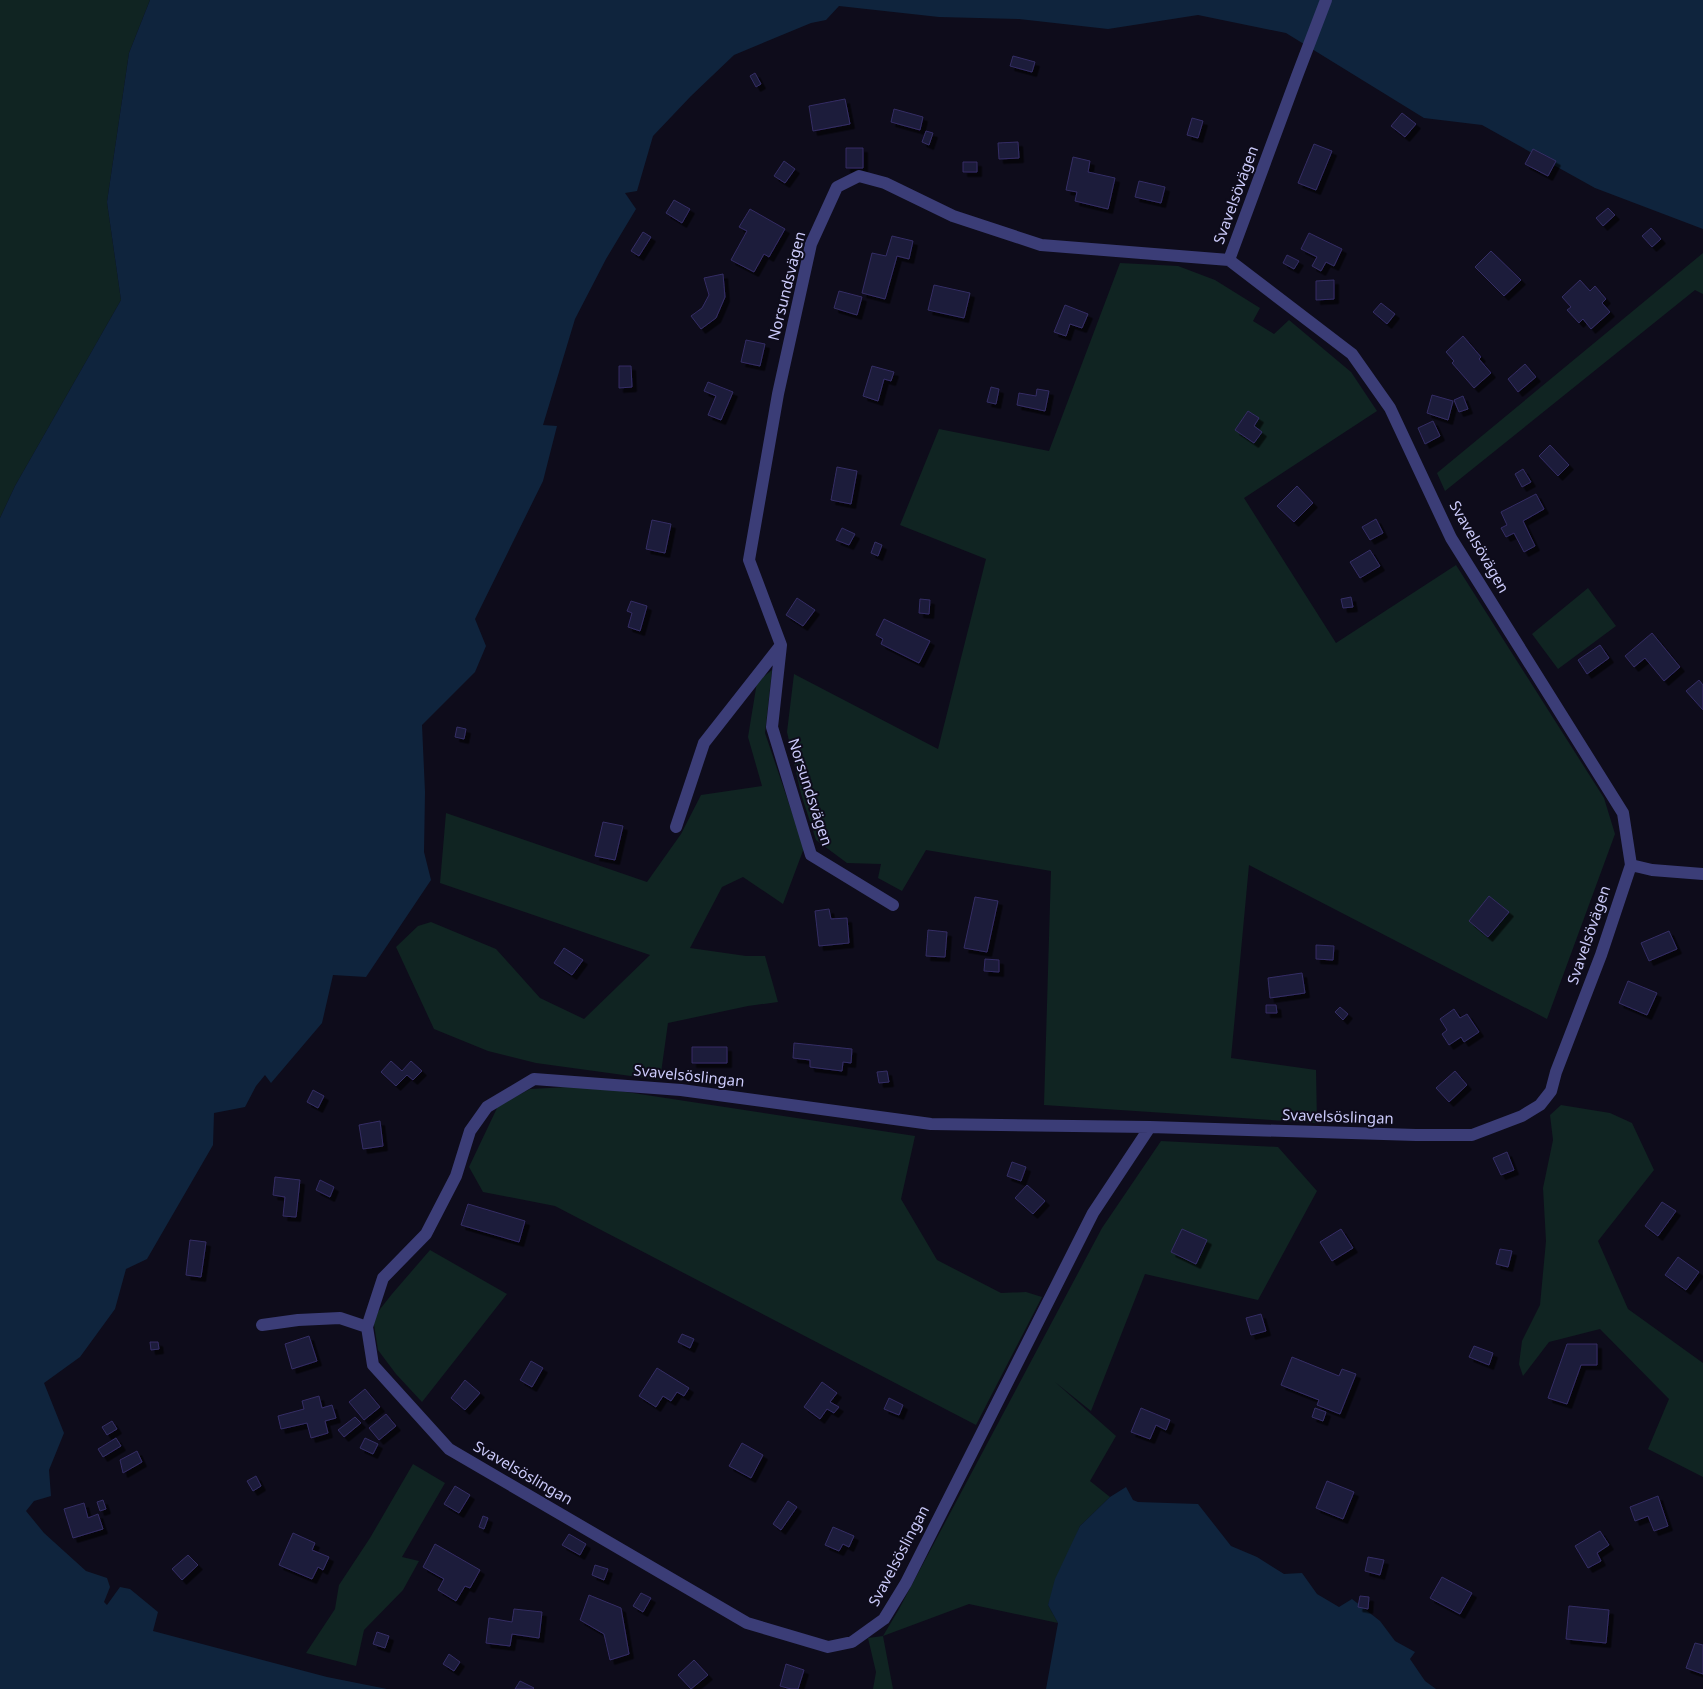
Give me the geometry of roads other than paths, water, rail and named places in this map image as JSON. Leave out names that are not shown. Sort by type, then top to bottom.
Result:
[{"type":"street","name":"Svavelsövägen","points":[[1326,0],[1230,260],[1352,354],[1390,408],[1451,538],[1623,812],[1631,865],[1601,955],[1556,1072],[1551,1092],[1540,1105],[1522,1116]]},
{"type":"street","name":"Norsundsvägen","points":[[893,905],[811,855],[772,727],[781,646],[749,560],[778,394],[811,244],[837,188],[859,176],[885,183],[953,216],[1041,245],[1230,260]]},
{"type":"street","points":[[676,827],[704,743],[781,646]]},
{"type":"street","points":[[1631,865],[1652,870],[1703,874]]},
{"type":"street","name":"Svavelsöslingan","points":[[1150,1127],[1093,1213],[906,1583],[884,1619],[852,1642],[828,1647],[747,1623],[449,1449],[374,1365],[367,1327],[383,1278],[426,1234],[456,1176],[470,1131],[487,1107],[534,1078],[681,1090],[931,1124],[1150,1127],[1472,1135],[1522,1116]]},
{"type":"street","points":[[262,1325],[298,1320],[340,1318],[367,1327]]},
{"type":"water","points":[[150,0],[1703,0],[1703,229],[1595,188],[1482,125],[1424,118],[1286,33],[1198,15],[1108,29],[1019,19],[939,17],[839,6],[826,20],[811,23],[734,55],[653,136],[637,191],[625,193],[636,209],[606,259],[575,319],[543,425],[557,426],[543,481],[475,619],[486,646],[475,672],[422,725],[425,792],[424,852],[431,880],[366,977],[333,975],[322,1023],[271,1083],[265,1075],[256,1086],[245,1107],[214,1113],[213,1145],[147,1259],[126,1269],[115,1309],[80,1357],[44,1383],[64,1433],[49,1470],[51,1496],[34,1501],[26,1511],[44,1533],[86,1571],[107,1578],[110,1587],[104,1602],[107,1605],[120,1587],[130,1589],[158,1612],[153,1631],[327,1677],[387,1689],[0,1689],[0,518],[15,486],[121,300],[107,202],[129,53]]},
{"type":"water","points":[[1126,1487],[1133,1500],[1138,1502],[1198,1504],[1231,1546],[1257,1557],[1284,1574],[1302,1573],[1317,1594],[1339,1607],[1352,1599],[1380,1621],[1395,1641],[1415,1652],[1410,1659],[1425,1681],[1436,1689],[1046,1689],[1058,1623],[1048,1605],[1055,1579],[1080,1526],[1110,1497]]}]
